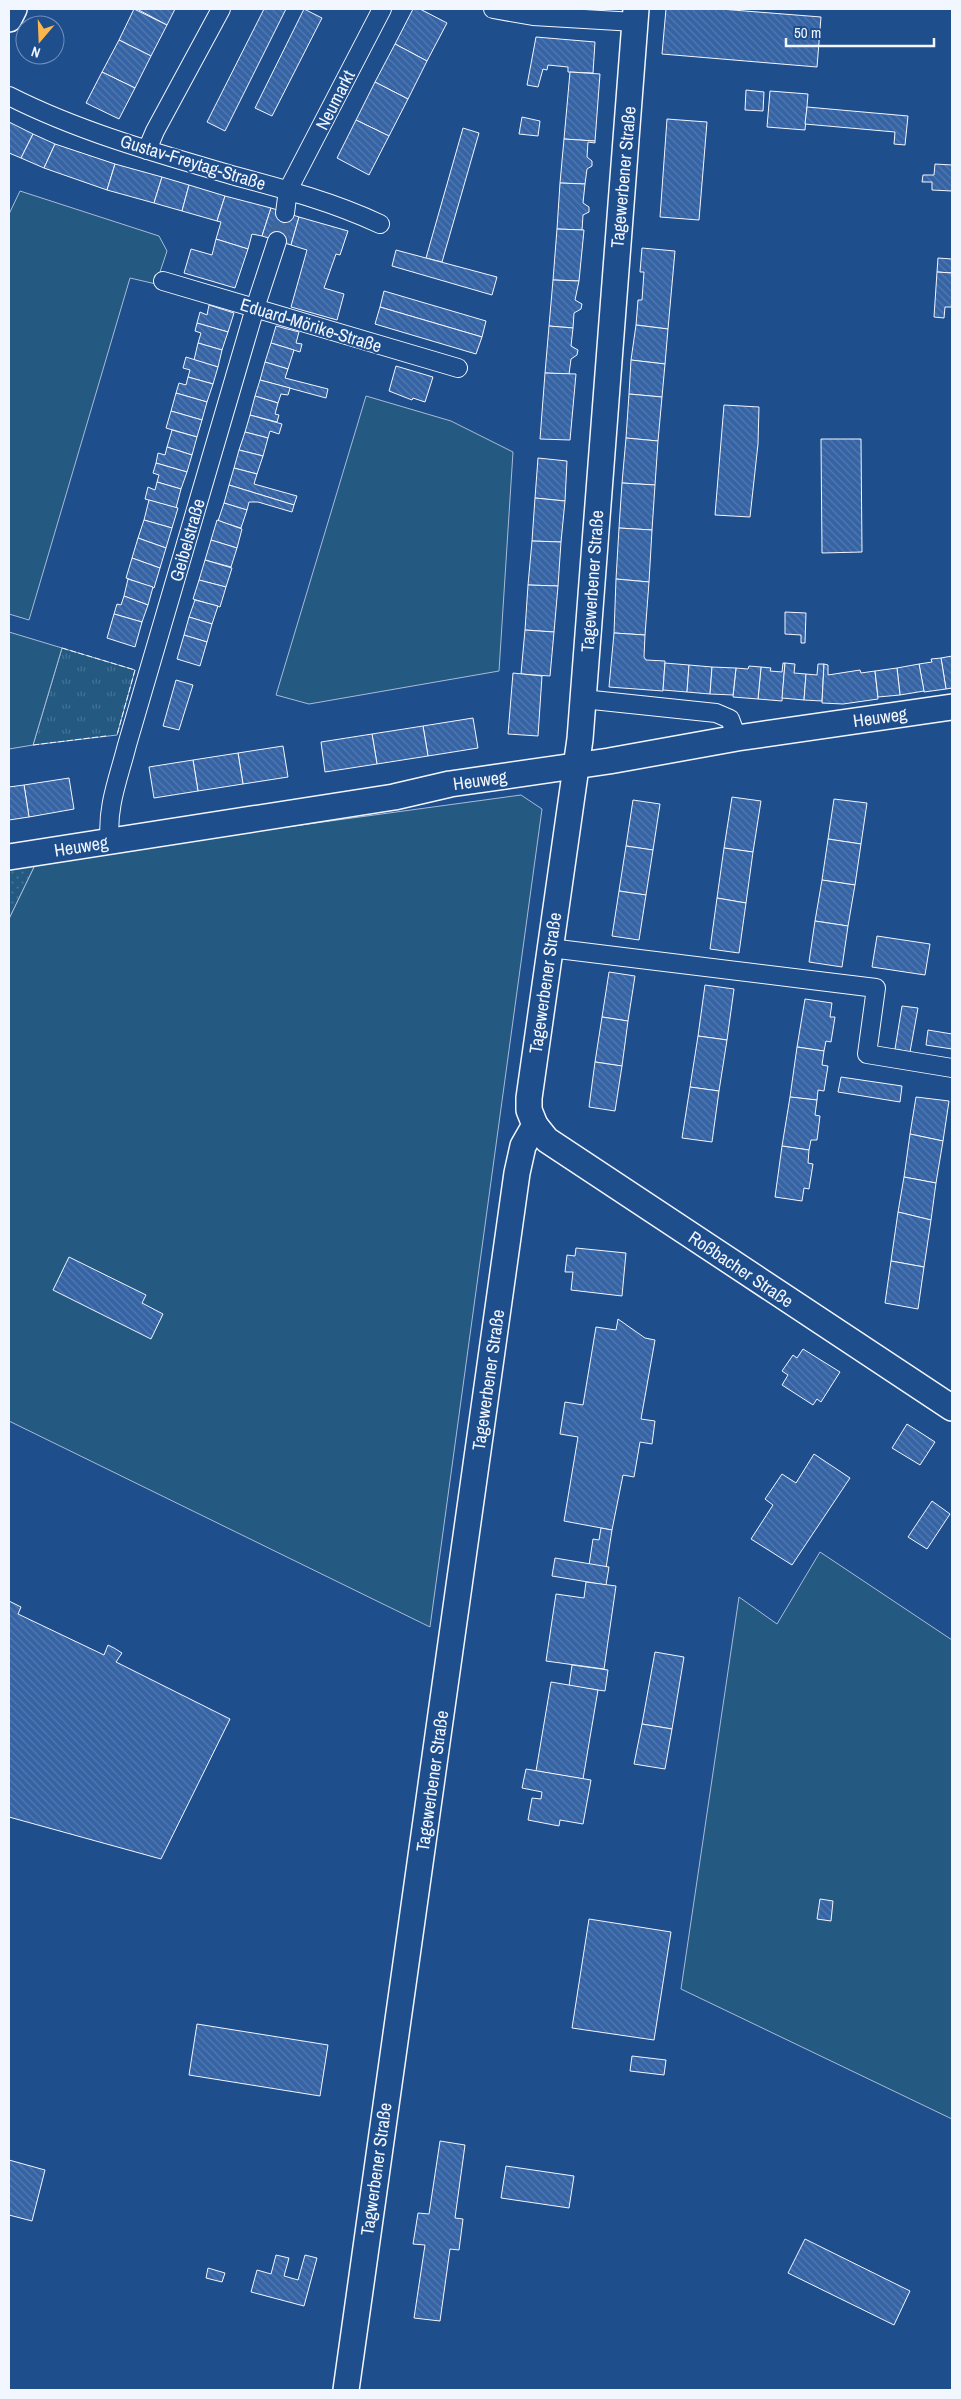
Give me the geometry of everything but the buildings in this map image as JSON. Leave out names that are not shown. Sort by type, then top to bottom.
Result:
[{"type":"street","points":[[9,19],[14,9]]},
{"type":"street","points":[[147,150],[155,130],[221,9]]},
{"type":"street","name":"Neumarkt","points":[[288,190],[382,9]]},
{"type":"street","points":[[493,9],[532,16],[636,15]]},
{"type":"street","name":"Tagewerbener Straße","points":[[407,1948],[517,1173],[523,1146],[535,1125],[529,1110],[529,1098],[576,766],[583,699],[636,15]]},
{"type":"street","name":"Gustav-Freytag-Straße","points":[[9,96],[86,129],[147,150],[288,190],[346,209],[380,224]]},
{"type":"street","points":[[285,213],[288,190]]},
{"type":"street","name":"Geibelstraße","points":[[110,841],[108,825],[110,811],[127,745],[255,308],[277,241]]},
{"type":"street","name":"Eduard-Mörike-Straße","points":[[163,281],[458,368]]},
{"type":"street","points":[[583,699],[716,713],[730,720],[737,738]]},
{"type":"street","name":"Heuweg","points":[[9,857],[394,797],[450,784],[576,766],[737,738],[952,707]]},
{"type":"street","points":[[550,948],[876,988],[867,1054],[952,1068]]},
{"type":"street","name":"Roßbacher Straße","points":[[535,1125],[547,1140],[952,1408]]},
{"type":"street","name":"Tagwerbener Straße","points":[[346,2390],[407,1948]]},
{"type":"green space","points":[[20,191],[159,236],[167,251],[156,284],[130,278],[29,620],[9,614],[9,214]]},
{"type":"green space","points":[[366,396],[451,421],[513,452],[499,671],[309,704],[276,695]]},
{"type":"green space","points":[[9,632],[62,648],[33,745],[9,749]]},
{"type":"green space","points":[[62,648],[135,670],[117,735],[33,745]]},
{"type":"green space","points":[[521,795],[542,809],[430,1627],[9,1421],[9,919],[37,861]]},
{"type":"green space","points":[[37,861],[9,919],[9,866]]},
{"type":"green space","points":[[820,1552],[952,1640],[952,2119],[681,1989],[739,1597],[777,1624]]},
{"type":"tunnel","points":[[277,241],[285,213]]},
{"type":"fence","points":[[62,648],[135,670],[117,735]]},
{"type":"fence","points":[[33,745],[106,736]]}]
